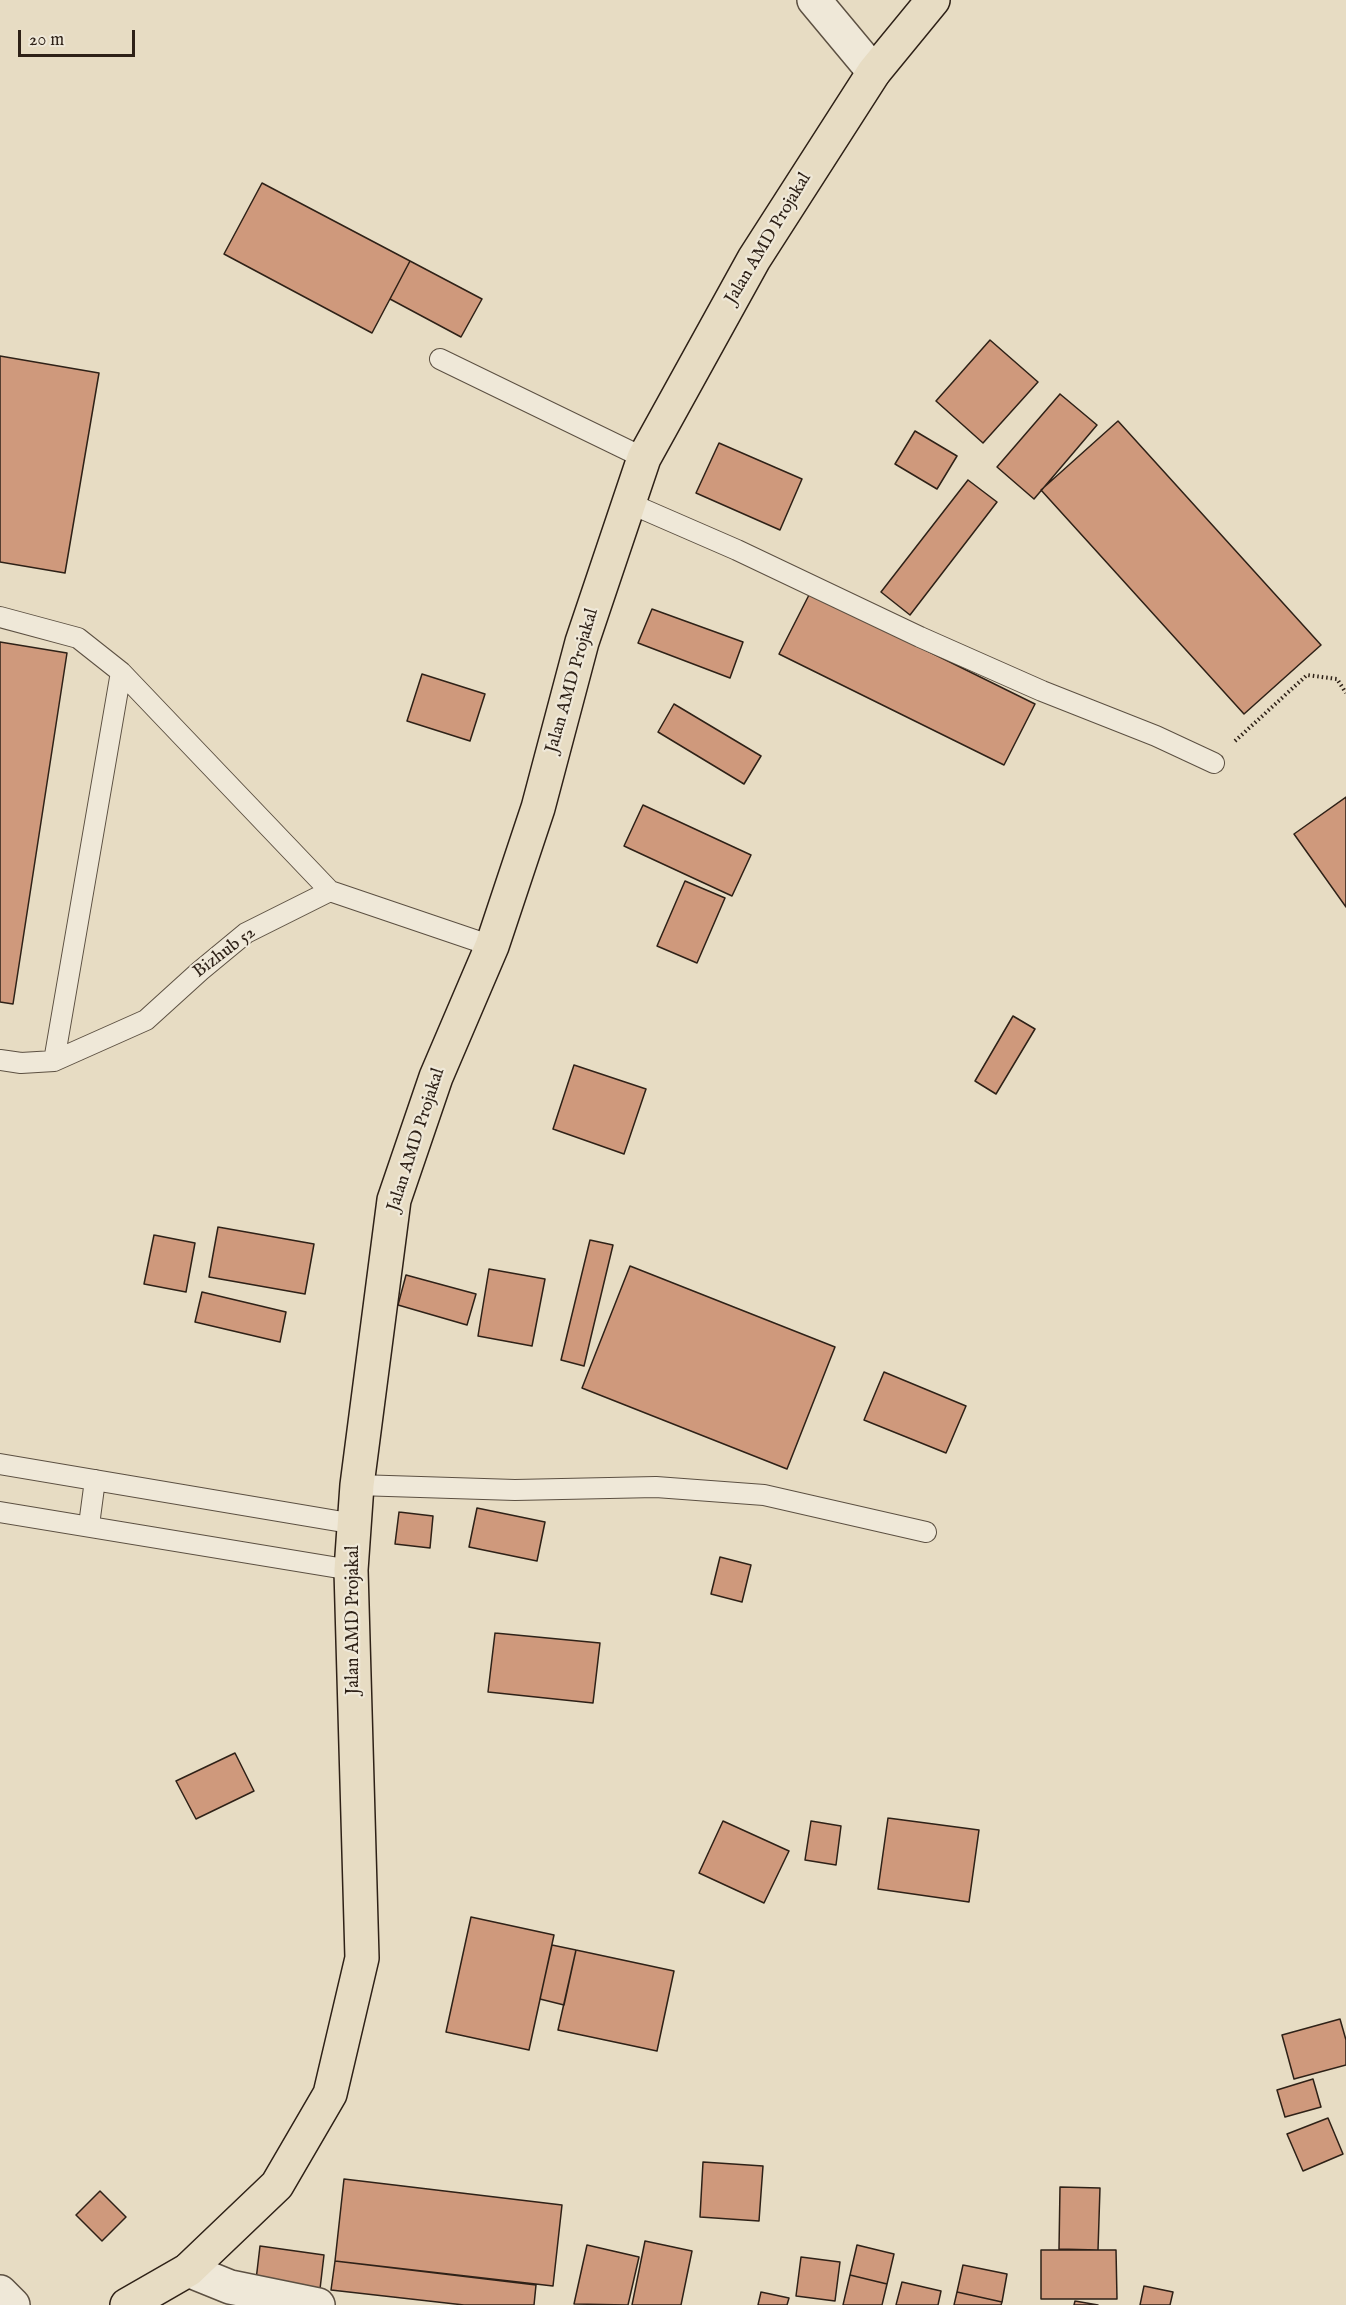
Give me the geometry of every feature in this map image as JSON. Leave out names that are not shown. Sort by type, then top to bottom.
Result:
[{"type":"main road","name":"Jalan AMD Projakal","points":[[127,2305],[188,2270],[277,2185],[330,2094],[362,1958],[351,1570],[357,1485],[394,1200],[435,1077],[492,946],[538,808],[582,642],[644,458],[754,259],[874,72],[933,0]]},
{"type":"street","points":[[814,0],[874,72]]},
{"type":"street","points":[[188,2270],[230,2287],[318,2305]]},
{"type":"street","points":[[0,2292],[13,2305]]},
{"type":"lane","points":[[440,359],[644,458]]},
{"type":"lane","points":[[629,502],[737,550],[920,637],[1042,691],[1156,736],[1214,763]]},
{"type":"lane","points":[[0,617],[78,638],[121,672],[330,891],[492,946]]},
{"type":"lane","points":[[54,1061],[121,672]]},
{"type":"lane","name":"Bizhub 52","points":[[0,1060],[21,1063],[54,1061],[146,1020],[246,933],[330,891]]},
{"type":"lane","points":[[0,1464],[355,1524]]},
{"type":"lane","points":[[89,1526],[95,1480]]},
{"type":"lane","points":[[357,1485],[515,1490],[656,1487],[764,1495],[926,1532]]},
{"type":"lane","points":[[0,1512],[351,1570]]},
{"type":"path","points":[[1214,763],[1262,714],[1307,675],[1337,679],[1346,693]]},
{"type":"building","points":[[262,183],[410,261],[372,333],[224,254]]},
{"type":"building","points":[[410,261],[482,299],[461,337],[390,299]]},
{"type":"building","points":[[990,340],[1038,382],[983,443],[936,401]]},
{"type":"building","points":[[0,356],[99,373],[65,573],[0,562]]},
{"type":"building","points":[[1060,394],[1097,425],[1034,499],[997,467]]},
{"type":"building","points":[[1118,421],[1321,645],[1244,714],[1041,490]]},
{"type":"building","points":[[915,431],[957,456],[937,489],[895,464]]},
{"type":"building","points":[[719,443],[802,479],[780,530],[696,493]]},
{"type":"building","points":[[968,480],[997,502],[910,615],[881,592]]},
{"type":"building","points":[[810,593],[1035,704],[1004,765],[779,654]]},
{"type":"building","points":[[652,609],[743,642],[730,678],[638,643]]},
{"type":"building","points":[[0,642],[67,653],[13,1004],[0,1002]]},
{"type":"building","points":[[422,674],[485,694],[470,741],[407,721]]},
{"type":"building","points":[[674,704],[761,756],[744,784],[658,732]]},
{"type":"building","points":[[1346,797],[1346,907],[1294,834]]},
{"type":"building","points":[[643,805],[751,855],[732,896],[624,846]]},
{"type":"building","points":[[685,881],[725,898],[697,963],[657,946]]},
{"type":"building","points":[[1013,1016],[1035,1029],[996,1094],[975,1081]]},
{"type":"building","points":[[574,1065],[646,1089],[624,1154],[553,1129]]},
{"type":"building","points":[[218,1227],[314,1244],[305,1294],[209,1277]]},
{"type":"building","points":[[154,1235],[195,1243],[186,1292],[144,1284]]},
{"type":"building","points":[[590,1240],[613,1245],[584,1366],[561,1360]]},
{"type":"building","points":[[630,1266],[835,1347],[787,1469],[582,1388]]},
{"type":"building","points":[[489,1269],[545,1279],[532,1346],[478,1336]]},
{"type":"building","points":[[406,1275],[476,1294],[467,1325],[398,1305]]},
{"type":"building","points":[[202,1292],[286,1312],[280,1342],[195,1322]]},
{"type":"building","points":[[884,1372],[966,1406],[946,1453],[864,1420]]},
{"type":"building","points":[[477,1508],[545,1522],[537,1561],[469,1547]]},
{"type":"building","points":[[399,1512],[433,1516],[430,1548],[395,1544]]},
{"type":"building","points":[[720,1557],[751,1565],[742,1602],[711,1594]]},
{"type":"building","points":[[495,1633],[600,1643],[593,1703],[488,1692]]},
{"type":"building","points":[[235,1753],[254,1791],[196,1819],[176,1781]]},
{"type":"building","points":[[888,1818],[979,1830],[969,1902],[878,1889]]},
{"type":"building","points":[[723,1821],[789,1851],[764,1903],[699,1873]]},
{"type":"building","points":[[811,1821],[841,1826],[836,1865],[805,1860]]},
{"type":"building","points":[[471,1917],[554,1935],[529,2050],[446,2032]]},
{"type":"building","points":[[552,1945],[576,1950],[564,2005],[540,1999]]},
{"type":"building","points":[[576,1950],[674,1971],[657,2051],[558,2030]]},
{"type":"building","points":[[1340,2019],[1346,2040],[1346,2065],[1294,2079],[1282,2035]]},
{"type":"building","points":[[1313,2079],[1321,2107],[1285,2117],[1277,2090]]},
{"type":"building","points":[[1328,2118],[1343,2154],[1303,2171],[1287,2134]]},
{"type":"building","points":[[703,2162],[763,2166],[759,2221],[700,2217]]},
{"type":"building","points":[[344,2179],[562,2205],[553,2286],[335,2261]]},
{"type":"building","points":[[1060,2187],[1100,2188],[1098,2250],[1059,2249]]},
{"type":"building","points":[[100,2191],[126,2217],[102,2241],[76,2215]]},
{"type":"building","points":[[645,2241],[692,2251],[681,2305],[632,2305]]},
{"type":"building","points":[[587,2245],[639,2257],[628,2305],[574,2304]]},
{"type":"building","points":[[857,2245],[894,2254],[887,2284],[850,2275]]},
{"type":"building","points":[[260,2246],[324,2255],[320,2289],[256,2280]]},
{"type":"building","points":[[1041,2250],[1116,2250],[1117,2299],[1041,2299]]},
{"type":"building","points":[[801,2257],[840,2262],[835,2301],[796,2296]]},
{"type":"building","points":[[335,2261],[536,2285],[534,2305],[464,2305],[331,2290]]},
{"type":"building","points":[[963,2265],[1007,2274],[1002,2302],[957,2292]]},
{"type":"building","points":[[850,2275],[887,2284],[882,2305],[843,2305]]},
{"type":"building","points":[[902,2282],[941,2291],[938,2305],[896,2305]]},
{"type":"building","points":[[1144,2286],[1173,2292],[1170,2305],[1140,2305]]},
{"type":"building","points":[[761,2292],[789,2298],[787,2305],[758,2305]]},
{"type":"building","points":[[957,2292],[1002,2302],[1001,2305],[954,2305]]},
{"type":"building","points":[[1075,2301],[1098,2305],[1074,2305]]}]
